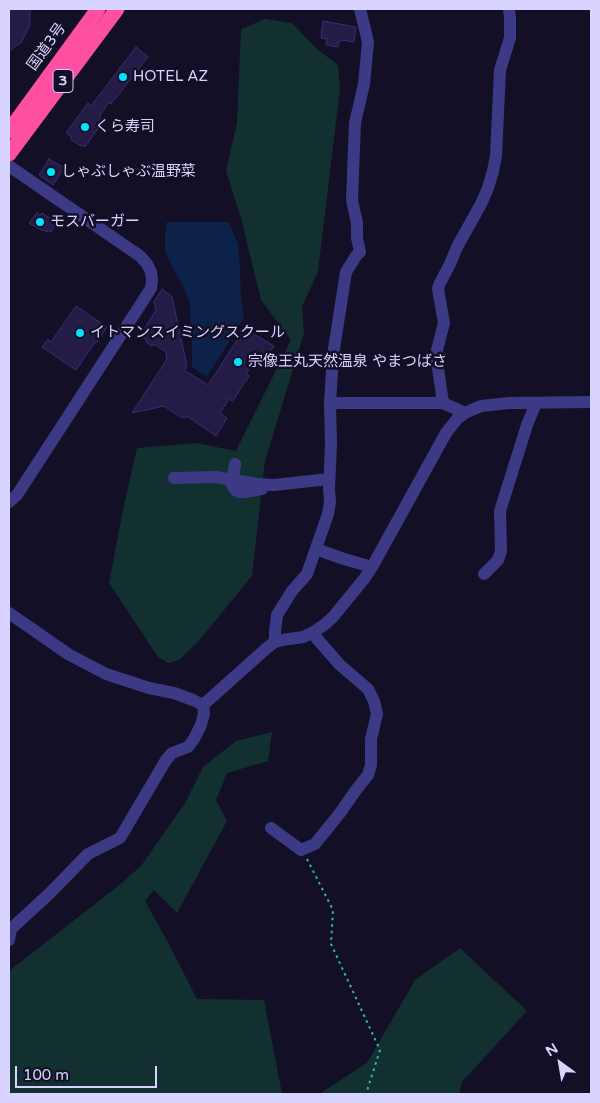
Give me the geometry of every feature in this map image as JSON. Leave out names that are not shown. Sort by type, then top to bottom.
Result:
[{"type":"highway","name":"国道3号","points":[[9,131],[98,9]]},
{"type":"highway","name":"3","points":[[9,154],[117,9]]},
{"type":"street","points":[[275,642],[277,615],[292,591],[307,574],[328,514],[330,502],[329,478],[332,444],[330,403],[334,348],[346,272],[360,252],[352,200],[355,123],[364,84],[368,42],[360,9]]},
{"type":"street","points":[[443,403],[437,350],[444,323],[438,289],[457,247],[481,204],[493,171],[496,156],[500,70],[510,38],[509,9]]},
{"type":"street","points":[[9,166],[140,256],[151,272],[152,280],[148,293],[17,496],[9,502]]},
{"type":"street","points":[[203,705],[275,642],[312,633],[333,618],[364,580],[446,433],[457,419],[481,406],[509,403],[591,402]]},
{"type":"street","points":[[330,403],[443,403],[465,413]]},
{"type":"street","points":[[484,574],[498,560],[501,551],[500,511],[527,425],[536,403]]},
{"type":"street","points":[[234,464],[232,485],[239,492],[257,490],[274,485],[329,478]]},
{"type":"street","points":[[174,478],[216,477],[232,480]]},
{"type":"street","points":[[316,549],[372,567]]},
{"type":"street","points":[[9,613],[68,654],[106,674],[149,688],[174,693],[203,705]]},
{"type":"street","points":[[271,828],[302,850],[315,844],[368,775],[371,765],[371,739],[377,714],[374,701],[368,689],[340,665],[312,633]]},
{"type":"street","points":[[9,940],[11,929],[88,854],[120,838],[169,765],[172,753],[188,747],[194,739],[204,714],[203,705]]},
{"type":"path","points":[[302,850],[333,910],[331,944],[380,1050],[366,1094]]},
{"type":"green space","points":[[265,19],[292,23],[317,49],[338,65],[340,88],[318,272],[302,306],[304,333],[265,461],[252,576],[197,643],[179,660],[168,663],[158,657],[109,583],[137,448],[196,443],[236,451],[291,340],[261,300],[241,218],[226,171],[237,123],[241,29]]},
{"type":"green space","points":[[272,732],[268,761],[227,773],[216,800],[227,821],[177,913],[154,890],[145,901],[197,999],[264,1000],[282,1094],[9,1094],[9,971],[141,866],[185,803],[203,767],[236,741]]},
{"type":"green space","points":[[460,948],[527,1011],[462,1082],[459,1094],[319,1094],[367,1063],[415,980]]},
{"type":"water","points":[[167,222],[229,222],[238,244],[244,318],[207,377],[192,367],[192,332],[189,300],[165,250]]},
{"type":"building","points":[[9,9],[30,9],[30,25],[21,43],[9,51]]},
{"type":"building","points":[[323,21],[356,27],[354,42],[341,40],[338,42],[338,47],[326,45],[327,39],[321,38]]},
{"type":"building","points":[[136,47],[148,57],[111,104],[109,102],[99,117],[104,120],[85,147],[81,146],[70,139],[72,137],[66,133],[88,103],[91,106]]},
{"type":"building","name":"しゃぶしゃぶ温野菜","points":[[49,159],[64,168],[53,185],[39,175]]},
{"type":"building","name":"モスバーガー","points":[[37,213],[40,215],[42,213],[51,219],[49,222],[55,226],[51,232],[48,230],[47,232],[43,231],[29,223]]},
{"type":"building","name":"宗像王丸天然温泉 やまつばさ","points":[[162,289],[172,297],[187,366],[184,370],[208,385],[243,331],[246,332],[247,330],[274,346],[262,364],[255,359],[246,374],[249,376],[234,399],[232,401],[229,399],[220,413],[227,418],[216,436],[187,416],[182,418],[164,406],[132,413],[167,359],[166,352],[154,344],[152,346],[146,342],[147,340],[141,334],[156,310],[154,302]]},
{"type":"building","name":"イトマンスイミングスクール","points":[[76,306],[107,327],[76,370],[42,347],[48,339],[51,342]]},
{"type":"place","name":"HOTEL AZ","points":[[123,77]]},
{"type":"place","name":"くら寿司","points":[[85,127]]},
{"type":"place","name":"しゃぶしゃぶ温野菜","points":[[51,172]]},
{"type":"place","name":"モスバーガー","points":[[40,222]]},
{"type":"place","name":"イトマンスイミングスクール","points":[[80,333]]},
{"type":"place","name":"宗像王丸天然温泉 やまつばさ","points":[[238,362]]}]
